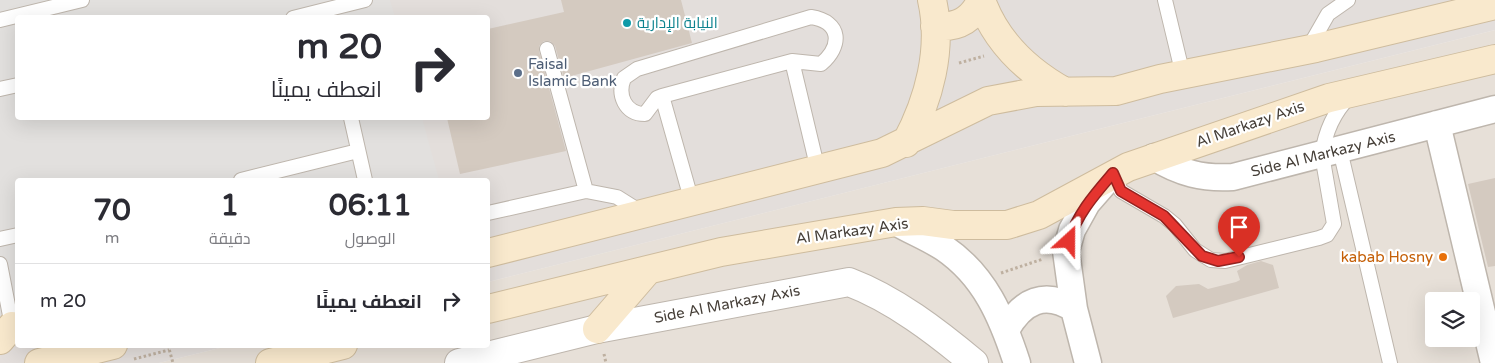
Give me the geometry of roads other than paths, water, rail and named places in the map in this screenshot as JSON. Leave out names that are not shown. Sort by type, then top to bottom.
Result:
[{"type":"main road","points":[[981,1],[989,19],[1006,46],[1027,68],[1065,92]]},
{"type":"main road","points":[[934,13],[944,27],[962,23],[971,17],[981,1]]},
{"type":"main road","points":[[490,253],[882,153],[906,143],[988,101],[1036,92],[1116,91],[1182,75],[1308,49],[1495,5]]},
{"type":"main road","points":[[906,143],[927,96],[933,65],[934,13]]},
{"type":"main road","name":"Al Markazy Axis","points":[[490,309],[721,252],[896,222],[922,221],[953,225],[1007,225],[1039,215],[1113,173],[1154,157],[1329,98],[1495,59]]},
{"type":"main road","points":[[598,329],[648,270]]},
{"type":"main road","points":[[270,363],[330,348]]},
{"type":"main road","points":[[39,363],[119,353]]},
{"type":"street","name":"Side Al Markazy Axis","points":[[1154,157],[1182,172],[1215,178],[1233,177],[1495,109]]},
{"type":"street","points":[[1437,124],[1494,363]]},
{"type":"street","points":[[1088,363],[1074,308],[1066,251],[1072,230],[1087,203],[1113,173]]},
{"type":"street","points":[[896,222],[942,247],[964,263],[979,280],[996,306],[1017,363]]},
{"type":"street","name":"Side Al Markazy Axis","points":[[459,363],[598,329],[849,282],[863,288],[921,323],[974,363]]},
{"type":"street","points":[[1006,330],[1018,312],[1035,301],[1055,300],[1074,308]]},
{"type":"lane","points":[[20,15],[82,0]]},
{"type":"lane","points":[[304,15],[365,0]]},
{"type":"lane","points":[[1164,0],[1182,75]]},
{"type":"lane","points":[[1308,49],[1328,14],[1348,0]]},
{"type":"lane","points":[[0,20],[15,16]]},
{"type":"lane","points":[[811,17],[828,23],[834,31],[835,49],[830,57],[818,65],[792,61],[662,96],[657,98],[647,112],[641,114],[628,108],[621,93],[622,86],[630,72],[646,66],[811,17]]},
{"type":"lane","points":[[547,49],[586,191]]},
{"type":"lane","points":[[792,61],[818,170]]},
{"type":"lane","points":[[0,89],[15,86]]},
{"type":"lane","points":[[1113,173],[1121,191],[1164,216],[1195,250],[1211,260],[1225,260],[1319,238],[1327,235],[1332,230],[1334,218],[1331,152],[1333,118],[1353,92]]},
{"type":"lane","points":[[662,96],[692,202]]},
{"type":"lane","points":[[351,120],[365,178]]},
{"type":"lane","points":[[249,178],[358,151]]},
{"type":"lane","points":[[1331,152],[1390,363]]},
{"type":"lane","points":[[490,213],[586,191],[617,198],[644,214]]},
{"type":"lane","points":[[0,240],[15,236]]},
{"type":"lane","points":[[0,264],[7,330]]},
{"type":"place","name":"النيابة الإدارية","points":[[627,23]]},
{"type":"place","name":"Faisal Islamic Bank","points":[[518,73]]},
{"type":"place","name":"kabab Hosny","points":[[1443,257]]}]
